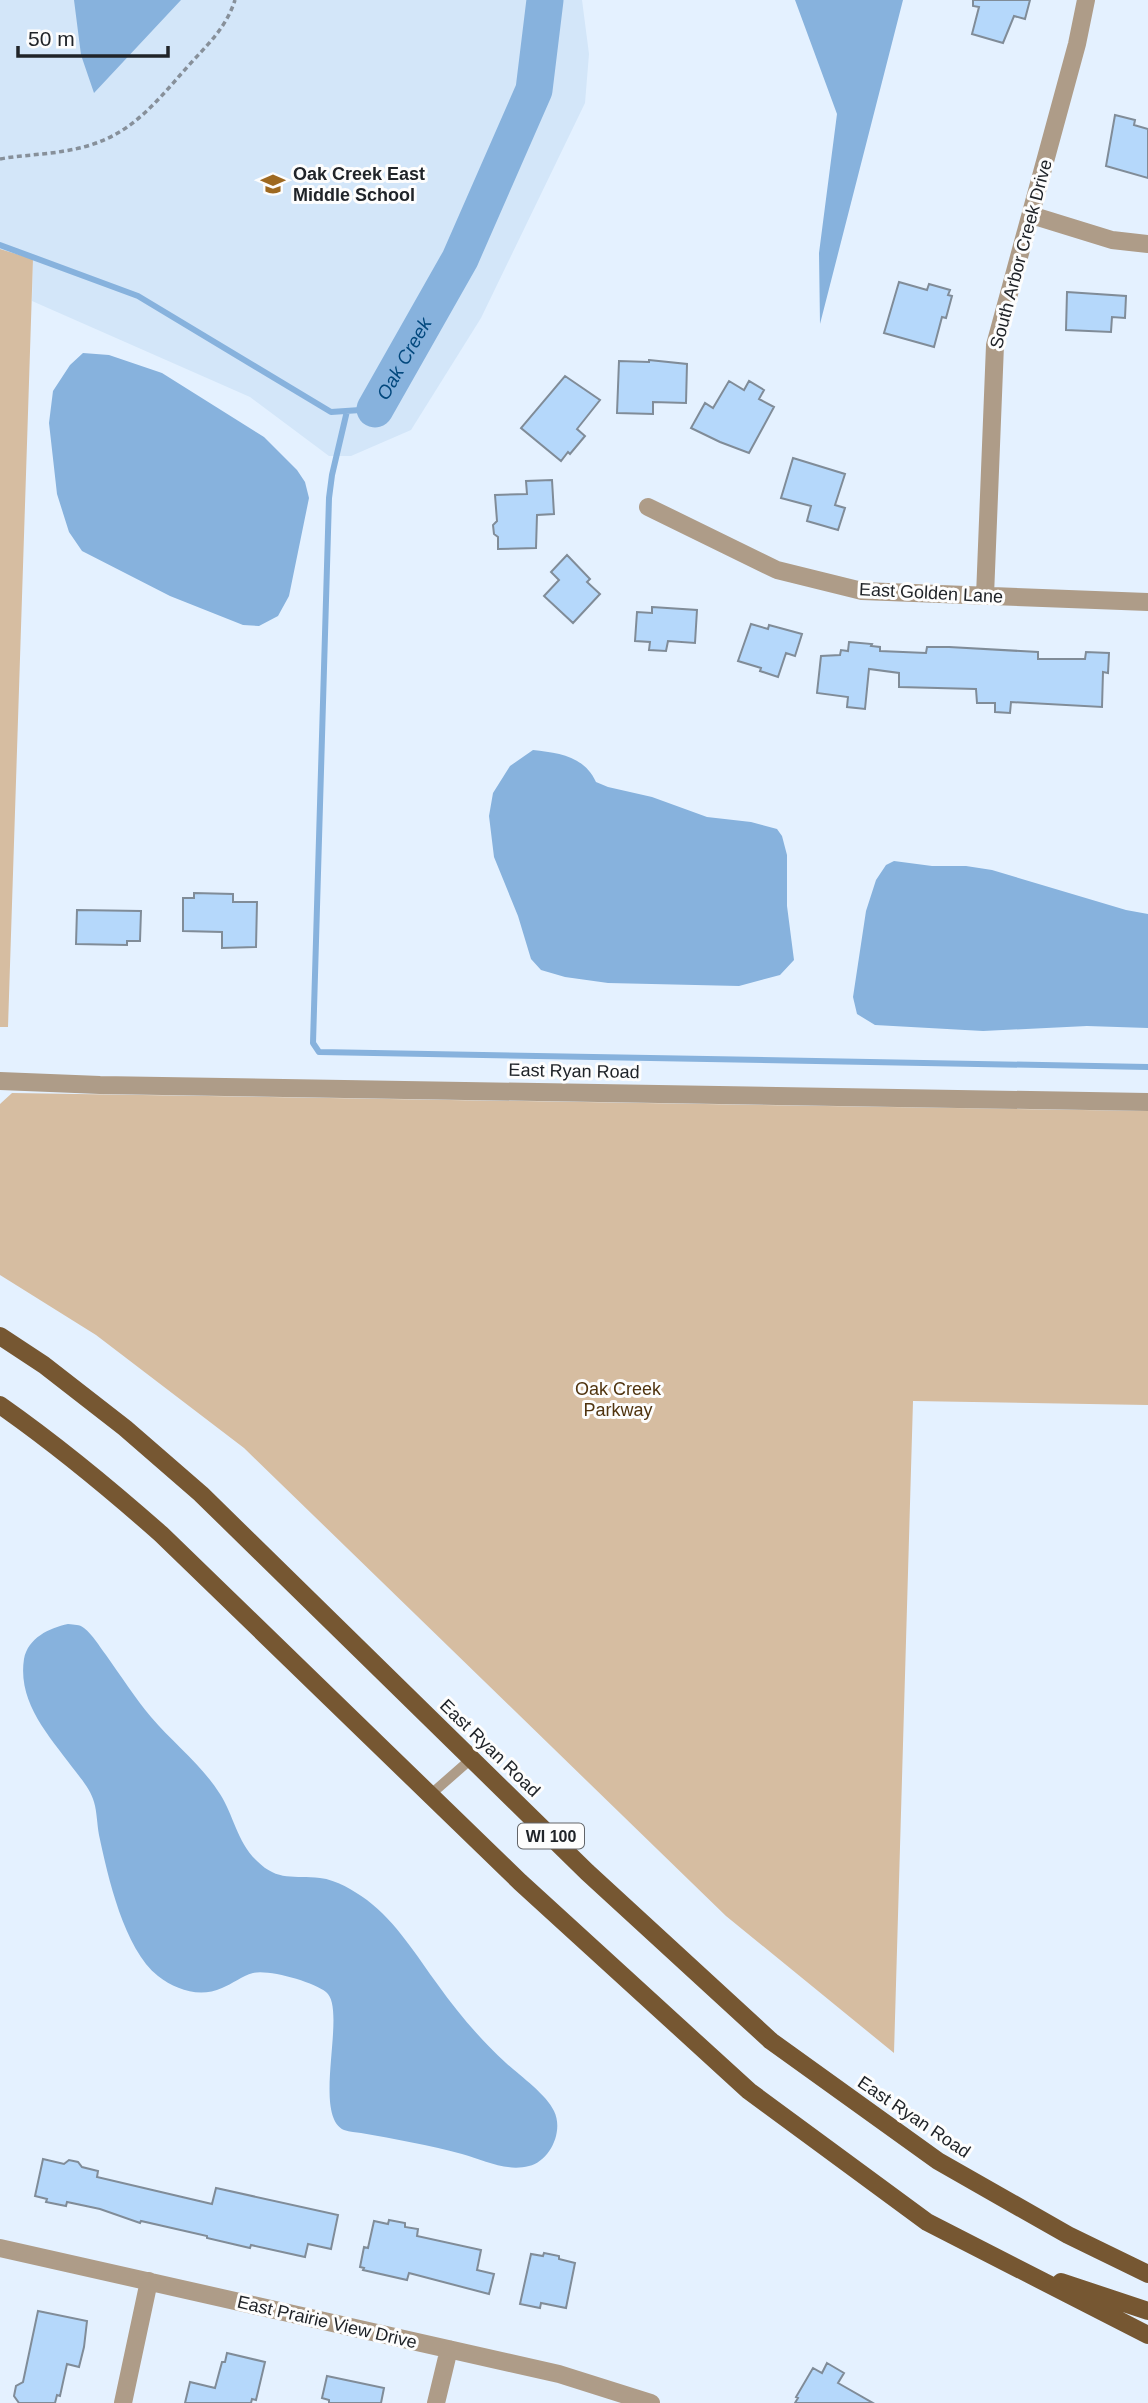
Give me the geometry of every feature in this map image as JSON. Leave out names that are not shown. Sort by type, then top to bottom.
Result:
[{"type":"main road","name":"East Ryan Road","points":[[0,1336],[44,1365],[125,1428],[201,1494],[587,1872],[771,2041],[938,2161],[1068,2235],[1148,2274]]},
{"type":"main road","name":"WI 100","points":[[0,1405],[103,1482],[160,1534],[520,1882],[749,2091],[927,2222],[1148,2335]]},
{"type":"main road","points":[[1008,2264],[1148,2311]]},
{"type":"street","name":"South Arbor Creek Drive","points":[[985,596],[995,345],[1077,44],[1086,0]]},
{"type":"street","points":[[1031,215],[1112,240],[1148,244]]},
{"type":"street","name":"East Golden Lane","points":[[648,507],[777,570],[862,591],[1148,602]]},
{"type":"street","name":"East Ryan Road","points":[[0,1081],[100,1085],[1148,1102]]},
{"type":"street","name":"East Prairie View Drive","points":[[0,2248],[559,2374],[651,2403]]},
{"type":"street","points":[[123,2403],[149,2281]]},
{"type":"street","points":[[436,2403],[449,2349]]},
{"type":"lane","points":[[430,1794],[471,1759]]},
{"type":"path","points":[[0,159],[66,151],[99,142],[128,129],[147,113],[226,24],[236,0]]},
{"type":"shaded area","name":"Oak Creek East Middle School","points":[[0,0],[582,0],[589,54],[585,103],[481,318],[411,430],[351,456],[329,456],[250,397],[32,301],[33,259],[0,249]]},
{"type":"green space","points":[[0,249],[33,259],[8,1027],[0,1027]]},
{"type":"green space","name":"Oak Creek Parkway","points":[[12,1093],[1148,1111],[1148,1405],[913,1401],[894,2053],[726,1916],[244,1448],[96,1335],[0,1275],[0,1104]]},
{"type":"water","points":[[74,0],[181,0],[94,93],[81,55]]},
{"type":"water","points":[[795,0],[903,0],[820,324],[819,253],[837,114]]},
{"type":"water","points":[[83,353],[109,355],[162,373],[264,437],[297,470],[305,482],[309,498],[289,596],[278,616],[259,626],[243,625],[170,596],[82,551],[69,532],[57,494],[49,423],[53,391],[70,365]]},
{"type":"water","points":[[533,750],[570,757],[585,766],[596,782],[608,787],[652,797],[707,817],[751,822],[777,829],[782,836],[787,855],[787,906],[794,960],[780,975],[739,986],[608,983],[565,977],[541,970],[531,959],[518,916],[494,857],[489,816],[493,793],[510,766]]},
{"type":"water","points":[[894,861],[992,870],[1126,910],[1148,914],[1148,1028],[1087,1026],[983,1031],[875,1025],[857,1014],[853,997],[866,911],[876,880],[886,865]]},
{"type":"water","points":[[68,1624],[80,1626],[90,1634],[151,1717],[213,1783],[245,1846],[257,1861],[279,1875],[320,1878],[345,1886],[378,1909],[397,1929],[470,2025],[496,2054],[539,2092],[554,2111],[557,2119],[556,2136],[549,2152],[543,2158],[529,2166],[512,2168],[437,2148],[344,2130],[335,2120],[330,2104],[333,2019],[332,2002],[326,1992],[291,1977],[260,1972],[249,1974],[214,1991],[189,1991],[165,1981],[146,1964],[119,1911],[107,1871],[91,1794],[38,1720],[26,1691],[24,1659],[30,1645],[47,1631]]},
{"type":"building","points":[[973,0],[1030,0],[1025,19],[1014,16],[1003,43],[972,34],[979,7],[973,6]]},
{"type":"building","points":[[1115,115],[1135,120],[1134,125],[1148,129],[1148,178],[1106,166]]},
{"type":"building","points":[[899,282],[927,290],[929,284],[950,290],[948,295],[952,296],[946,318],[942,317],[934,347],[884,333]]},
{"type":"building","points":[[1067,292],[1126,296],[1125,318],[1112,317],[1111,332],[1066,330]]},
{"type":"building","points":[[649,360],[687,364],[686,403],[653,402],[653,414],[617,413],[619,361]]},
{"type":"building","points":[[565,376],[600,400],[577,429],[585,436],[561,461],[521,428]]},
{"type":"building","points":[[729,381],[744,390],[749,381],[764,390],[759,399],[774,407],[749,453],[691,428],[705,403],[713,408]]},
{"type":"building","points":[[793,458],[845,474],[835,505],[845,508],[838,530],[807,521],[811,506],[781,498]]},
{"type":"building","points":[[552,480],[554,514],[537,515],[536,548],[498,549],[498,537],[494,534],[493,525],[497,521],[495,495],[527,494],[526,481]]},
{"type":"building","points":[[567,555],[590,579],[587,582],[600,594],[573,623],[544,596],[559,580],[551,572]]},
{"type":"building","points":[[652,607],[697,610],[695,643],[668,641],[666,651],[649,650],[650,642],[635,641],[637,612],[652,613]]},
{"type":"building","points":[[751,624],[768,629],[769,625],[802,634],[795,656],[786,653],[778,677],[738,661]]},
{"type":"building","points":[[849,642],[872,644],[871,646],[880,647],[880,651],[926,653],[927,647],[949,647],[1038,652],[1038,659],[1085,659],[1086,652],[1109,653],[1108,673],[1103,672],[1102,707],[1011,702],[1010,713],[995,712],[995,703],[977,703],[976,689],[899,687],[899,673],[869,669],[865,709],[847,707],[848,697],[817,693],[821,656],[840,655],[841,650],[848,651]]},
{"type":"building","points":[[194,893],[233,894],[233,902],[257,902],[256,947],[222,948],[222,932],[183,931],[183,898],[194,898]]},
{"type":"building","points":[[77,910],[141,911],[140,941],[127,941],[127,945],[76,944]]},
{"type":"building","points":[[43,2159],[64,2164],[69,2160],[78,2162],[82,2167],[98,2171],[97,2177],[212,2204],[216,2188],[338,2215],[331,2249],[308,2244],[305,2257],[251,2245],[250,2248],[141,2221],[140,2223],[100,2209],[67,2202],[66,2206],[46,2202],[47,2199],[35,2196]]},
{"type":"building","points":[[389,2220],[418,2229],[417,2236],[481,2250],[477,2270],[494,2274],[489,2294],[409,2273],[407,2280],[363,2270],[364,2268],[360,2267],[364,2247],[368,2248],[374,2221],[388,2224]]},
{"type":"building","points":[[544,2253],[575,2263],[566,2308],[541,2303],[540,2308],[520,2304],[531,2254],[543,2256]]},
{"type":"building","points":[[38,2311],[87,2321],[84,2347],[79,2367],[67,2364],[60,2396],[57,2395],[55,2403],[19,2403],[14,2396],[16,2386],[23,2382]]},
{"type":"building","points":[[227,2353],[265,2362],[256,2400],[252,2399],[251,2403],[185,2403],[190,2382],[215,2388]]},
{"type":"building","points":[[827,2363],[844,2373],[838,2383],[873,2403],[795,2403],[813,2368],[822,2373]]},
{"type":"building","points":[[327,2376],[384,2388],[381,2403],[329,2403],[329,2400],[322,2398]]},
{"type":"waterway","name":"Oak Creek","points":[[375,409],[460,259],[534,90],[545,0]]},
{"type":"waterway","name":"Oak Creek","points":[[0,245],[138,296],[331,412],[375,409]]},
{"type":"waterway","points":[[347,411],[329,498],[313,1043],[319,1052],[1148,1067]]},
{"type":"place","name":"Oak Creek East Middle School","points":[[273,184]]}]
